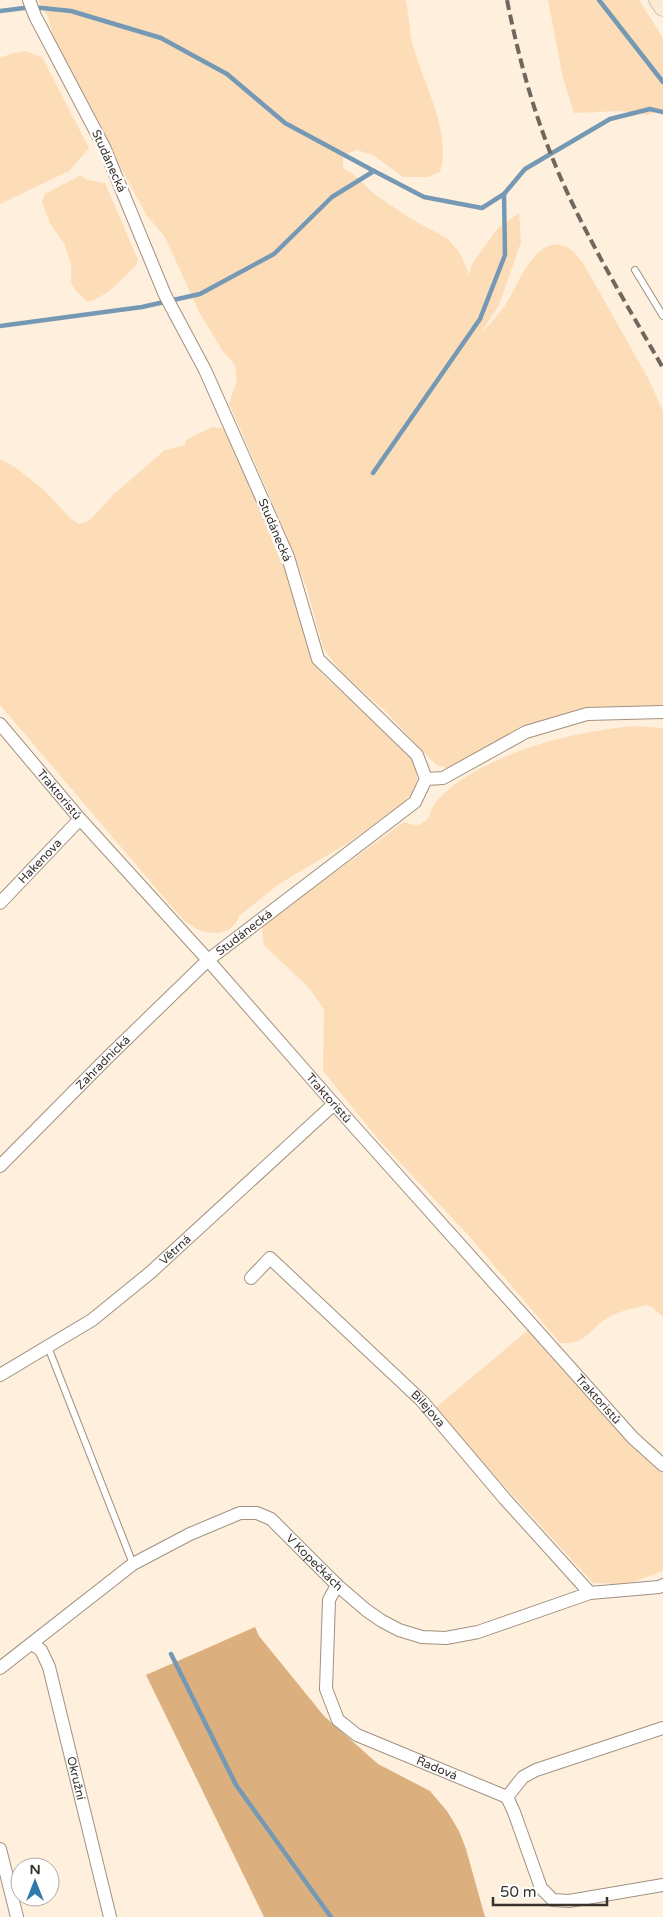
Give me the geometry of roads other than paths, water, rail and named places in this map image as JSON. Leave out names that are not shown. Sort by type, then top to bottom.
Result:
[{"type":"main road","points":[[658,0],[663,7]]},
{"type":"street","name":"Studánecká","points":[[29,0],[34,16],[104,148],[165,295],[205,370],[288,557],[318,659],[416,755],[426,779],[415,802],[208,960]]},
{"type":"street","points":[[426,779],[443,778],[526,732],[587,714],[663,712]]},
{"type":"street","name":"Traktoristů","points":[[0,724],[80,819],[208,960],[334,1104],[633,1438],[663,1465]]},
{"type":"street","name":"Hakenova","points":[[0,903],[80,819]]},
{"type":"street","name":"Zahradnická","points":[[0,1166],[208,960]]},
{"type":"street","name":"Větrná","points":[[0,1375],[92,1320],[151,1272],[334,1104]]},
{"type":"street","name":"Bilejova","points":[[251,1278],[270,1258],[422,1402],[590,1593]]},
{"type":"street","name":"V Kopečkách","points":[[0,1668],[133,1564],[190,1534],[240,1513],[257,1513],[271,1519],[366,1610],[382,1622],[399,1630],[422,1637],[446,1638],[478,1632],[590,1593],[662,1590]]},
{"type":"street","name":"Řadová","points":[[338,1585],[329,1600],[326,1689],[338,1720],[357,1735],[507,1797]]},
{"type":"street","name":"Okružní","points":[[32,1644],[41,1650],[49,1667],[110,1917]]},
{"type":"street","points":[[663,1728],[536,1770],[523,1777],[507,1797],[541,1888],[553,1900],[569,1901],[663,1885]]},
{"type":"street","points":[[0,1849],[17,1917]]},
{"type":"lane","points":[[635,270],[663,316]]},
{"type":"lane","points":[[48,1347],[133,1564]]},
{"type":"waterway","points":[[599,0],[663,82]]},
{"type":"waterway","points":[[0,11],[32,7],[71,11],[161,38],[227,74],[285,123],[374,171]]},
{"type":"waterway","points":[[0,326],[142,307],[200,294],[274,254],[332,197],[374,171],[424,197],[482,208],[504,194],[525,169],[610,119],[650,109],[663,112]]},
{"type":"waterway","points":[[373,473],[480,319],[505,255],[504,194]]},
{"type":"waterway","points":[[171,1654],[236,1785],[331,1917]]},
{"type":"railway","points":[[507,0],[528,89],[542,132],[559,174],[595,248],[663,368]]}]
